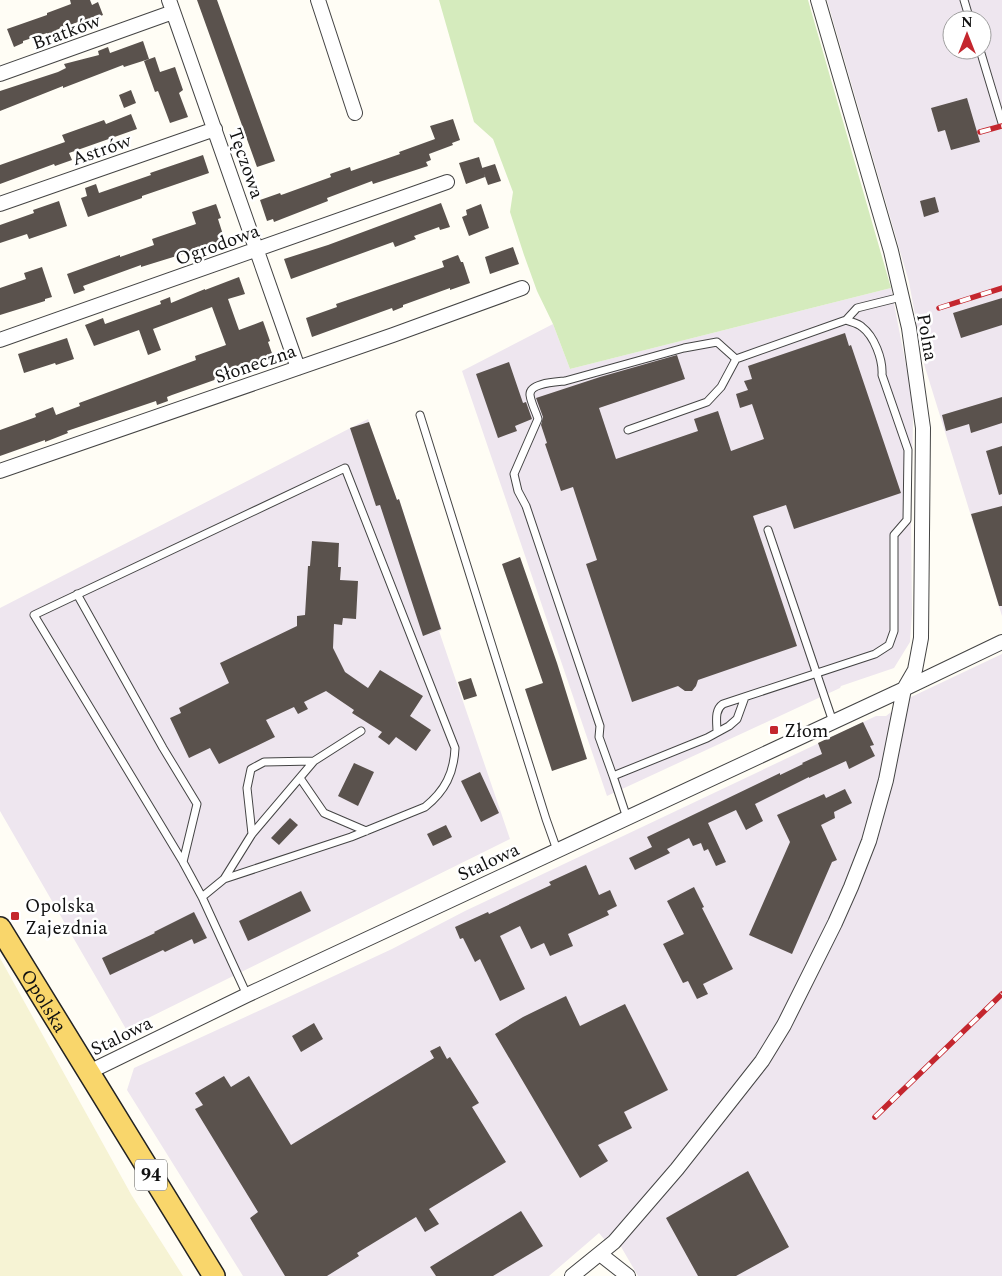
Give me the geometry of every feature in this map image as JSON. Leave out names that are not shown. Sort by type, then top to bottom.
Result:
[{"type":"main road","name":"Opolska","points":[[0,928],[89,1072]]},
{"type":"main road","name":"94","points":[[89,1072],[214,1276]]},
{"type":"street","points":[[318,0],[355,114]]},
{"type":"street","name":"Polna","points":[[572,1276],[614,1242],[671,1176],[726,1109],[762,1061],[784,1025],[852,887],[869,841],[886,780],[904,689],[915,670],[921,638],[923,428],[908,328],[888,243],[818,0]]},
{"type":"street","name":"Bratków","points":[[0,74],[171,6]]},
{"type":"street","name":"Tęczowa","points":[[171,6],[298,368]]},
{"type":"street","name":"Astrów","points":[[0,204],[215,129]]},
{"type":"street","name":"Ogrodowa","points":[[0,340],[447,182]]},
{"type":"street","name":"Słoneczna","points":[[0,471],[522,288]]},
{"type":"street","name":"Stalowa","points":[[89,1072],[247,995],[1002,642]]},
{"type":"street","points":[[600,1254],[628,1276]]},
{"type":"lane","points":[[983,60],[1002,123]]},
{"type":"lane","points":[[628,430],[707,402],[721,387],[736,359],[846,320],[857,308],[901,297]]},
{"type":"lane","points":[[717,732],[718,707],[723,704],[875,654],[889,645],[894,631],[894,535],[903,525],[908,514],[908,450],[882,375],[883,368],[872,338],[861,326],[846,320]]},
{"type":"lane","points":[[627,818],[599,737],[600,726],[526,506],[518,491],[514,474],[538,419],[530,395],[533,388],[548,382],[565,381],[684,348],[717,342],[736,359]]},
{"type":"lane","points":[[420,416],[557,850]]},
{"type":"lane","points":[[202,896],[224,879],[366,831],[419,810],[436,798],[451,775],[455,748],[345,468],[34,615],[183,862],[202,896],[247,995]]},
{"type":"lane","points":[[768,530],[833,722]]},
{"type":"lane","points":[[77,594],[163,748],[197,804],[183,862]]},
{"type":"lane","points":[[613,776],[707,738],[729,726],[737,719],[743,698]]},
{"type":"lane","points":[[224,879],[252,834],[314,761],[361,731]]},
{"type":"lane","points":[[252,834],[247,788],[251,768],[264,762],[314,761]]},
{"type":"lane","points":[[300,778],[324,814],[366,831]]},
{"type":"shaded area","points":[[827,0],[1002,0],[1002,616],[924,364],[909,282]]},
{"type":"shaded area","points":[[891,288],[910,386],[913,419],[912,613],[910,642],[894,668],[841,686],[607,796],[462,371],[553,324],[570,369]]},
{"type":"shaded area","points":[[368,419],[397,500],[399,499],[442,630],[439,631],[510,839],[126,1029],[0,811],[0,608]]},
{"type":"shaded area","points":[[1002,654],[1002,1276],[638,1276],[620,1245],[604,1239],[599,1233],[549,1276],[243,1276],[127,1090],[134,1068],[392,949],[465,911],[876,716],[886,716],[909,698]]},
{"type":"shaded area","points":[[0,958],[132,1196],[183,1276],[0,1276]]},
{"type":"green space","points":[[439,0],[808,0],[891,288],[570,369],[524,255],[510,212],[513,192],[493,139],[474,122]]},
{"type":"building","points":[[70,0],[90,0],[92,5],[98,2],[103,15],[56,30],[57,32],[48,35],[47,33],[23,41],[23,43],[14,47],[7,29],[47,15],[47,13],[71,4]]},
{"type":"building","points":[[197,0],[217,0],[275,161],[257,167]]},
{"type":"building","points":[[143,41],[149,59],[124,67],[123,65],[0,111],[0,91],[58,72],[66,68],[64,64],[99,55],[98,51],[108,47],[110,53]]},
{"type":"building","points":[[155,57],[160,72],[175,67],[183,90],[179,93],[188,117],[170,123],[158,91],[155,92],[144,61]]},
{"type":"building","points":[[131,90],[136,103],[124,108],[119,95]]},
{"type":"building","points":[[967,98],[980,142],[951,150],[945,130],[938,132],[931,108]]},
{"type":"building","points":[[131,114],[137,129],[69,153],[72,160],[55,166],[54,164],[0,184],[0,165],[65,142],[62,135],[104,120],[106,124]]},
{"type":"building","points":[[453,119],[460,140],[452,143],[453,145],[429,154],[431,160],[426,162],[428,166],[373,184],[372,181],[327,198],[328,201],[274,222],[273,219],[267,221],[260,200],[280,193],[281,195],[331,177],[330,174],[350,167],[351,171],[400,154],[399,152],[435,139],[430,126]]},
{"type":"building","points":[[203,155],[209,173],[88,217],[81,198],[87,196],[85,188],[96,184],[99,193]]},
{"type":"building","points":[[479,157],[485,177],[466,184],[459,163]]},
{"type":"building","points":[[495,164],[501,181],[488,185],[482,168]]},
{"type":"building","points":[[935,197],[939,212],[924,217],[920,201]]},
{"type":"building","points":[[59,201],[67,226],[29,239],[27,234],[0,243],[0,225],[34,213],[33,210]]},
{"type":"building","points":[[441,203],[450,227],[440,230],[439,227],[414,236],[416,239],[395,247],[393,242],[291,279],[284,259],[328,245]]},
{"type":"building","points":[[216,204],[221,218],[218,219],[225,241],[141,267],[141,265],[83,286],[85,290],[74,294],[67,274],[154,245],[152,239],[196,224],[192,212]]},
{"type":"building","points":[[481,204],[489,228],[469,236],[462,217],[467,215],[466,210]]},
{"type":"building","points":[[513,247],[519,264],[490,274],[485,257]]},
{"type":"building","points":[[458,255],[461,262],[463,262],[470,283],[450,290],[450,288],[403,305],[403,307],[393,311],[392,308],[312,337],[306,318],[337,307],[336,304],[444,267],[442,261]]},
{"type":"building","points":[[42,267],[52,297],[0,315],[0,288],[26,279],[24,273]]},
{"type":"building","points":[[239,277],[245,294],[228,299],[239,330],[263,321],[274,359],[172,395],[167,397],[168,401],[157,405],[156,401],[67,431],[68,433],[45,442],[45,440],[0,456],[0,430],[36,417],[35,414],[53,407],[56,415],[80,406],[79,403],[196,360],[195,356],[226,345],[212,307],[153,329],[161,350],[148,355],[139,330],[94,346],[85,325],[103,318],[105,324],[161,304],[160,301],[170,297],[171,303]]},
{"type":"building","points":[[1002,298],[1002,325],[961,338],[953,313]]},
{"type":"building","points":[[845,333],[849,346],[851,345],[901,493],[794,529],[786,505],[753,516],[797,646],[698,680],[692,691],[685,691],[678,686],[632,702],[586,564],[597,560],[573,487],[561,491],[545,444],[547,443],[541,425],[543,417],[536,398],[677,355],[685,379],[599,408],[616,459],[698,431],[694,419],[718,411],[731,451],[764,439],[752,404],[740,408],[736,394],[748,390],[744,381],[752,379],[748,366]]},
{"type":"building","points":[[67,338],[74,359],[24,373],[18,354]]},
{"type":"building","points":[[509,362],[523,403],[526,402],[532,419],[515,426],[517,431],[498,438],[476,374]]},
{"type":"building","points":[[1002,397],[1002,423],[971,433],[969,424],[946,431],[942,415]]},
{"type":"building","points":[[369,422],[397,500],[399,499],[441,629],[423,636],[380,505],[376,506],[350,428]]},
{"type":"building","points":[[1002,446],[1002,494],[999,495],[986,451]]},
{"type":"building","points":[[1002,506],[1002,606],[999,606],[971,514]]},
{"type":"building","points":[[312,541],[339,543],[338,567],[341,567],[340,580],[358,581],[356,619],[343,618],[342,625],[334,624],[333,648],[345,672],[368,688],[380,670],[423,696],[410,716],[431,730],[416,751],[396,737],[389,745],[378,737],[382,732],[352,713],[354,710],[326,691],[304,702],[308,709],[298,714],[294,707],[266,720],[275,737],[219,764],[210,748],[189,758],[170,718],[181,713],[179,708],[229,683],[220,663],[297,626],[297,616],[305,615],[308,566],[310,566]]},
{"type":"building","points":[[520,557],[557,663],[587,759],[552,771],[525,689],[543,683],[502,564]]},
{"type":"building","points":[[471,678],[477,696],[464,700],[458,682]]},
{"type":"building","points":[[863,722],[874,745],[870,746],[875,756],[849,769],[846,761],[755,804],[763,821],[746,830],[736,810],[708,823],[726,862],[716,866],[708,849],[704,851],[701,843],[693,846],[689,838],[667,849],[670,853],[635,870],[629,858],[652,847],[647,837],[822,754],[818,743]]},
{"type":"building","points":[[354,763],[374,772],[358,806],[338,796]]},
{"type":"building","points":[[480,772],[499,813],[481,822],[461,781]]},
{"type":"building","points":[[845,789],[852,803],[834,812],[835,818],[821,825],[837,860],[832,862],[792,954],[749,935],[790,842],[777,815],[824,794],[826,798]]},
{"type":"building","points":[[290,818],[298,825],[279,845],[271,838]]},
{"type":"building","points":[[446,825],[452,837],[433,846],[427,834]]},
{"type":"building","points":[[586,865],[599,895],[610,890],[617,906],[607,911],[609,915],[568,934],[573,946],[550,956],[544,943],[531,949],[520,926],[500,936],[525,989],[500,1001],[480,959],[475,962],[463,938],[460,939],[455,927],[488,912],[489,914],[551,885],[549,882]]},
{"type":"building","points":[[694,887],[704,907],[702,908],[733,969],[703,984],[708,994],[697,999],[688,981],[683,983],[663,944],[684,934],[667,901]]},
{"type":"building","points":[[301,891],[311,911],[248,941],[239,921]]},
{"type":"building","points":[[194,912],[207,938],[194,944],[192,939],[165,952],[163,950],[110,975],[102,958]]},
{"type":"building","points":[[566,996],[580,1026],[625,1004],[668,1090],[624,1112],[632,1128],[598,1145],[608,1161],[580,1178],[495,1034],[523,1017]]},
{"type":"building","points":[[314,1023],[323,1039],[301,1052],[292,1036]]},
{"type":"building","points":[[440,1046],[447,1059],[450,1057],[479,1103],[472,1107],[506,1162],[429,1209],[439,1224],[425,1232],[416,1217],[357,1253],[359,1256],[327,1276],[285,1276],[250,1218],[258,1212],[195,1109],[203,1105],[195,1093],[224,1076],[231,1087],[249,1076],[291,1145],[434,1058],[430,1051]]},
{"type":"building","points":[[748,1171],[789,1247],[736,1276],[698,1276],[666,1218]]},
{"type":"building","points":[[521,1211],[543,1246],[493,1276],[436,1276],[430,1267]]},
{"type":"railway","points":[[980,132],[1002,126]]},
{"type":"railway","points":[[939,308],[1002,288]]},
{"type":"railway","points":[[875,1117],[1002,994]]},
{"type":"place","name":"Złom","points":[[774,730]]},
{"type":"place","name":"Opolska Zajezdnia","points":[[15,916]]}]
